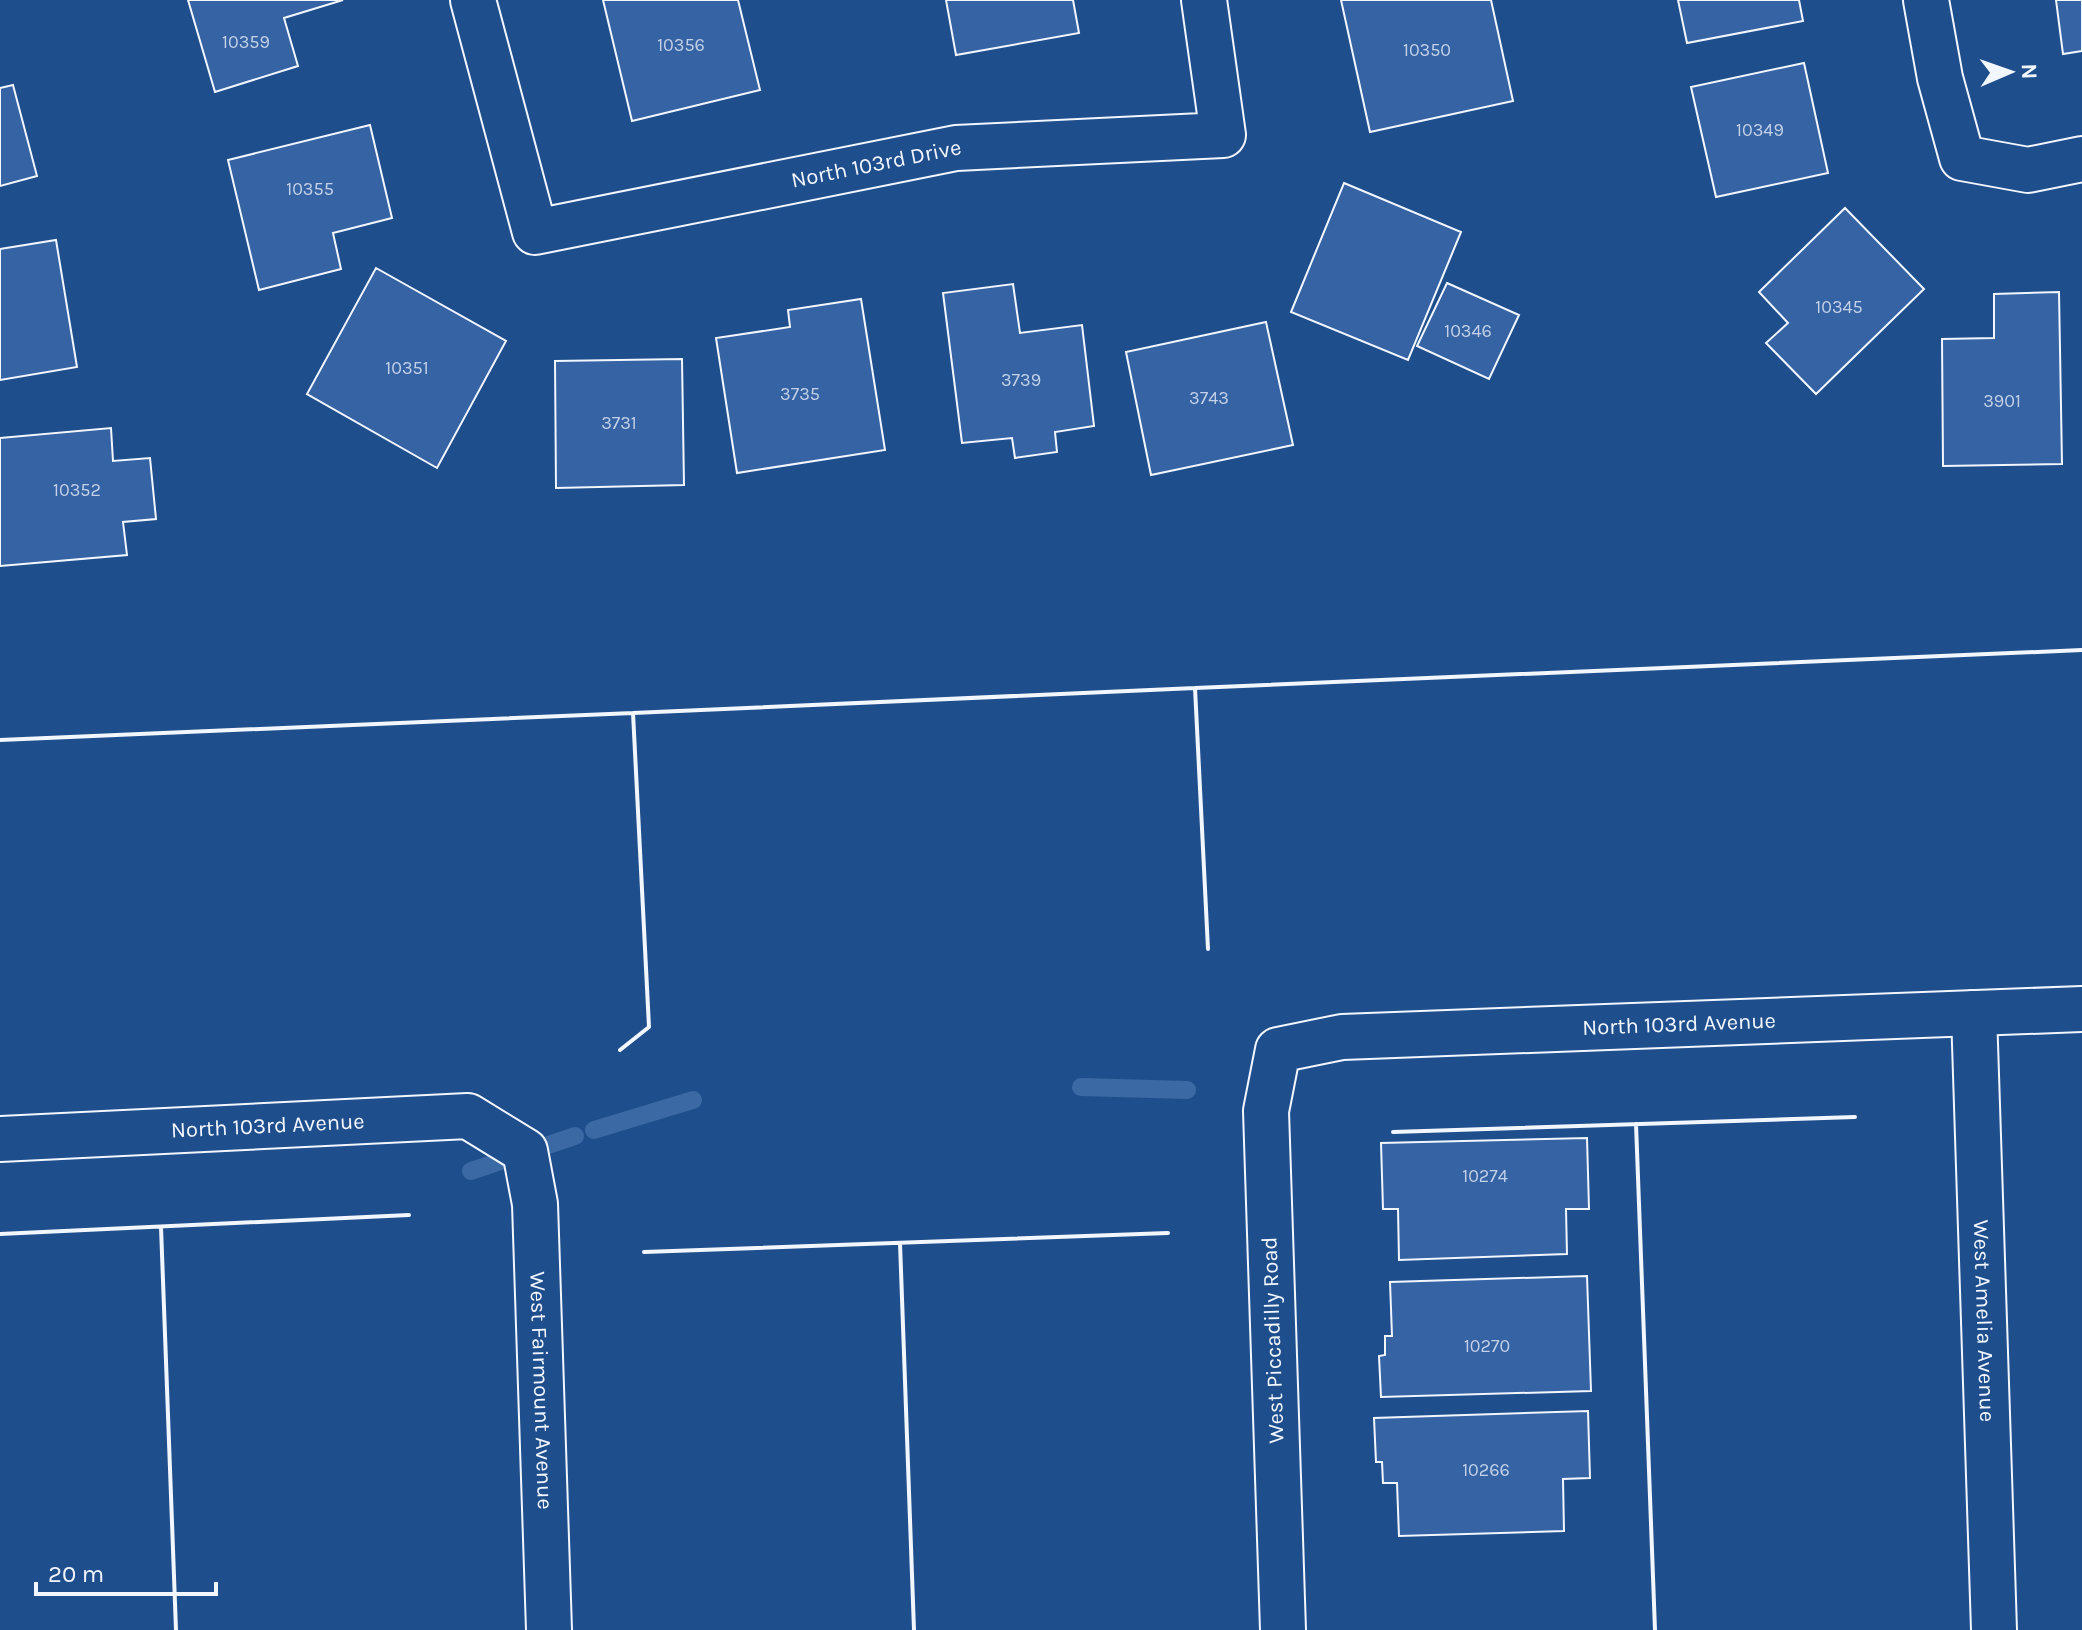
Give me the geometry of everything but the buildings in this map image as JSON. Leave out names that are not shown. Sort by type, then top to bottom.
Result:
[{"type":"street","name":"North 103rd Drive","points":[[473,0],[535,232],[956,148],[1223,135],[1204,0]]},
{"type":"street","points":[[1926,0],[1940,78],[1962,158],[2028,170],[2082,159]]},
{"type":"street","name":"North 103rd Avenue","points":[[1278,1050],[1342,1037],[2082,1009]]},
{"type":"street","name":"West Amelia Avenue","points":[[1974,1013],[1994,1630]]},
{"type":"street","name":"West Piccadilly Road","points":[[1278,1050],[1266,1111],[1283,1630]]},
{"type":"street","name":"North 103rd Avenue","points":[[0,1139],[468,1116],[525,1151]]},
{"type":"street","name":"West Fairmount Avenue","points":[[525,1151],[535,1204],[549,1630]]},
{"type":"waterway","points":[[1081,1087],[1187,1090]]},
{"type":"waterway","points":[[594,1130],[693,1100]]},
{"type":"waterway","points":[[471,1171],[575,1136]]},
{"type":"wall","points":[[1208,949],[1195,688],[2082,650]]},
{"type":"wall","points":[[633,713],[1195,688]]},
{"type":"wall","points":[[0,740],[633,713],[649,1027],[620,1050]]},
{"type":"wall","points":[[1393,1132],[1855,1117]]},
{"type":"wall","points":[[1636,1124],[1655,1630]]},
{"type":"wall","points":[[0,1234],[409,1215]]},
{"type":"wall","points":[[161,1227],[176,1630]]},
{"type":"wall","points":[[644,1252],[1168,1233]]},
{"type":"wall","points":[[900,1243],[914,1630]]}]
